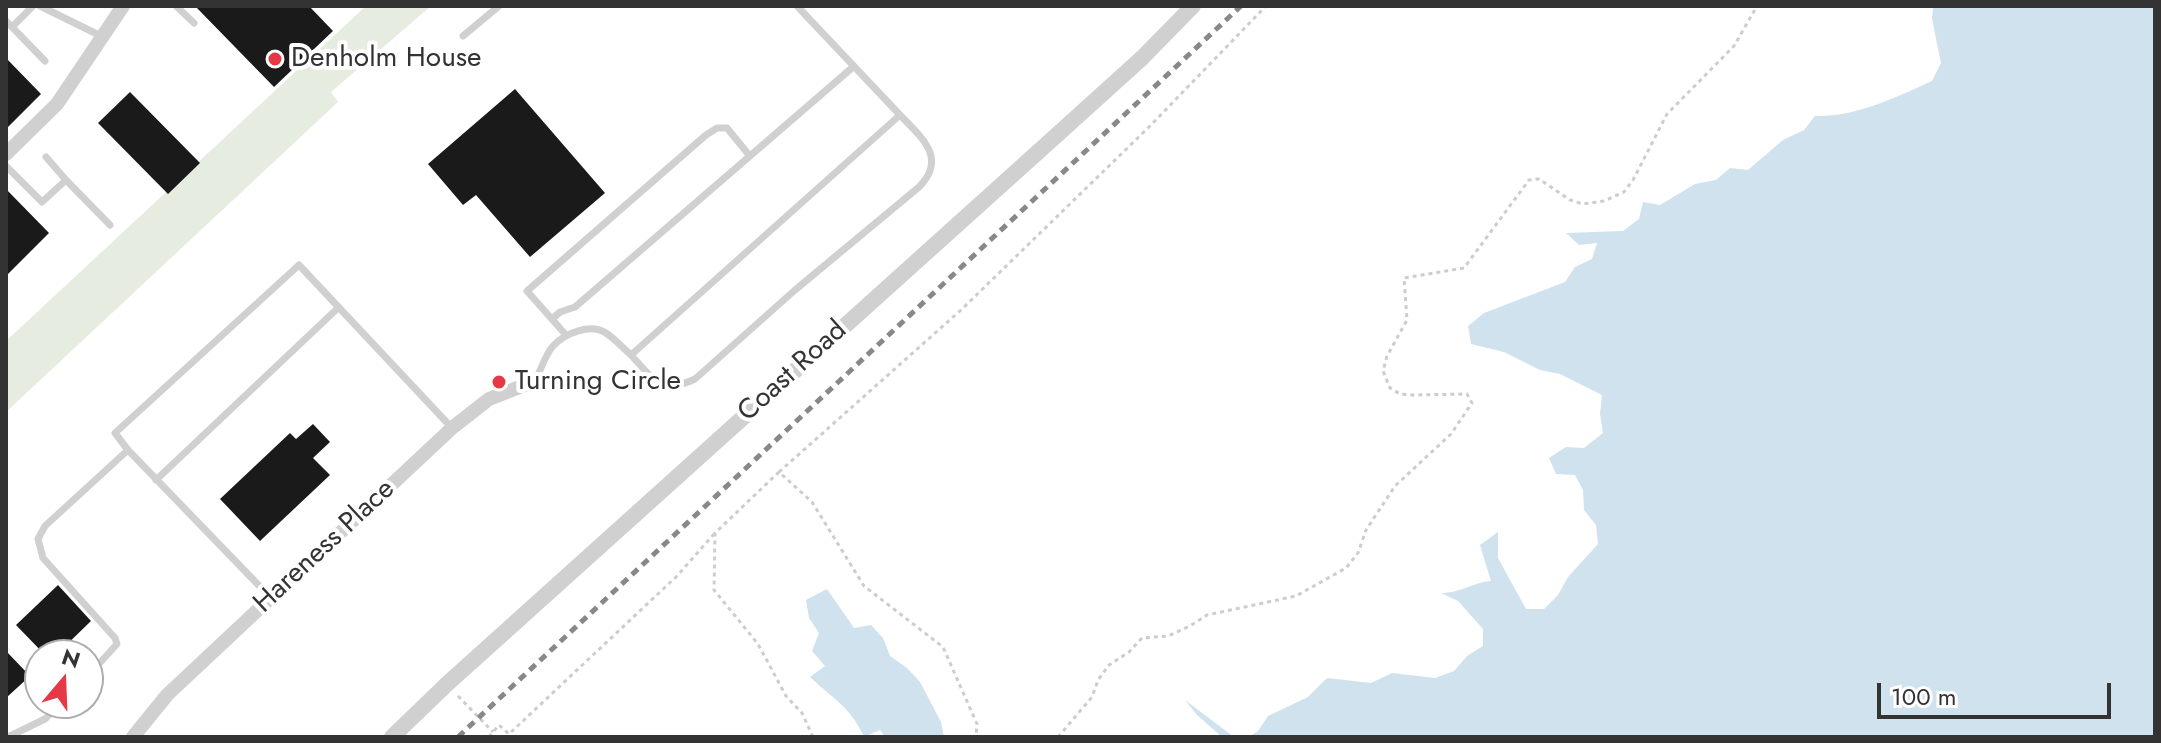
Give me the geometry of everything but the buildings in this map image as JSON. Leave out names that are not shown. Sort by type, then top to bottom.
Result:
[{"type":"street","points":[[6,154],[57,104],[123,6]]},
{"type":"street","name":"Coast Road","points":[[392,737],[447,684],[1050,142],[1142,58],[1193,6]]},
{"type":"street","name":"Hareness Place","points":[[133,737],[167,695],[452,428],[489,399],[535,381]]},
{"type":"lane","points":[[33,6],[9,24],[45,61]]},
{"type":"lane","points":[[40,6],[101,36]]},
{"type":"lane","points":[[176,6],[194,23]]},
{"type":"lane","points":[[463,36],[499,6]]},
{"type":"lane","points":[[535,381],[551,347],[566,335],[591,329],[604,331],[662,385],[683,385],[695,379],[795,290],[928,179],[932,156],[924,140],[797,6]]},
{"type":"lane","points":[[552,319],[560,312],[575,307],[853,67]]},
{"type":"lane","points":[[631,355],[900,115]]},
{"type":"lane","points":[[566,335],[527,291],[717,128],[727,128],[749,155]]},
{"type":"lane","points":[[46,157],[110,225]]},
{"type":"lane","points":[[6,166],[42,202],[66,180]]},
{"type":"lane","points":[[272,599],[156,480],[115,433],[299,265],[452,428]]},
{"type":"lane","points":[[156,480],[339,307]]},
{"type":"lane","points":[[104,659],[117,644],[115,638],[43,558],[38,539],[45,526],[128,450]]},
{"type":"lane","points":[[8,737],[45,719]]},
{"type":"path","points":[[489,737],[499,725],[509,734],[677,576],[715,533],[779,472],[961,310],[1150,126],[1266,6]]},
{"type":"path","points":[[1058,737],[1092,697],[1098,680],[1109,665],[1129,652],[1142,638],[1168,636],[1207,615],[1296,596],[1346,568],[1358,553],[1366,530],[1395,486],[1451,434],[1472,403],[1467,394],[1412,395],[1400,394],[1390,388],[1383,371],[1387,356],[1407,320],[1404,278],[1464,268],[1529,180],[1539,179],[1570,200],[1583,204],[1604,201],[1624,192],[1667,114],[1734,46],[1757,6]]},
{"type":"path","points":[[779,472],[812,502],[864,586],[943,647],[977,724],[976,737]]},
{"type":"path","points":[[715,533],[714,590],[758,644],[786,696],[802,713],[813,737]]},
{"type":"path","points":[[447,684],[493,732]]},
{"type":"shaded area","points":[[366,6],[431,6],[331,92],[338,102],[6,412],[6,341]]},
{"type":"water","points":[[1933,6],[2155,6],[2155,737],[1249,737],[1258,731],[1268,716],[1308,697],[1327,678],[1371,683],[1392,673],[1435,678],[1454,671],[1467,656],[1483,646],[1483,629],[1458,601],[1441,593],[1491,581],[1480,545],[1498,532],[1498,558],[1526,609],[1544,609],[1558,595],[1568,577],[1598,544],[1596,525],[1584,510],[1583,490],[1575,475],[1556,474],[1549,458],[1566,447],[1584,448],[1603,433],[1600,414],[1602,395],[1504,352],[1471,344],[1468,326],[1484,313],[1565,282],[1575,267],[1592,259],[1597,243],[1579,245],[1566,233],[1623,231],[1639,219],[1643,202],[1660,205],[1695,184],[1716,180],[1730,168],[1748,170],[1783,140],[1804,130],[1815,116],[1860,110],[1932,81],[1941,63],[1932,19]]},
{"type":"water","points":[[827,589],[854,628],[871,625],[883,638],[890,656],[920,682],[941,722],[944,737],[885,737],[880,730],[864,737],[847,710],[810,677],[825,666],[812,651],[819,633],[809,618],[806,600]]},
{"type":"water","points":[[1185,700],[1234,737],[1222,737]]},
{"type":"railway","points":[[458,737],[1241,6]]},
{"type":"place","name":"Denholm House","points":[[275,59]]},
{"type":"place","name":"Turning Circle","points":[[499,382]]}]
